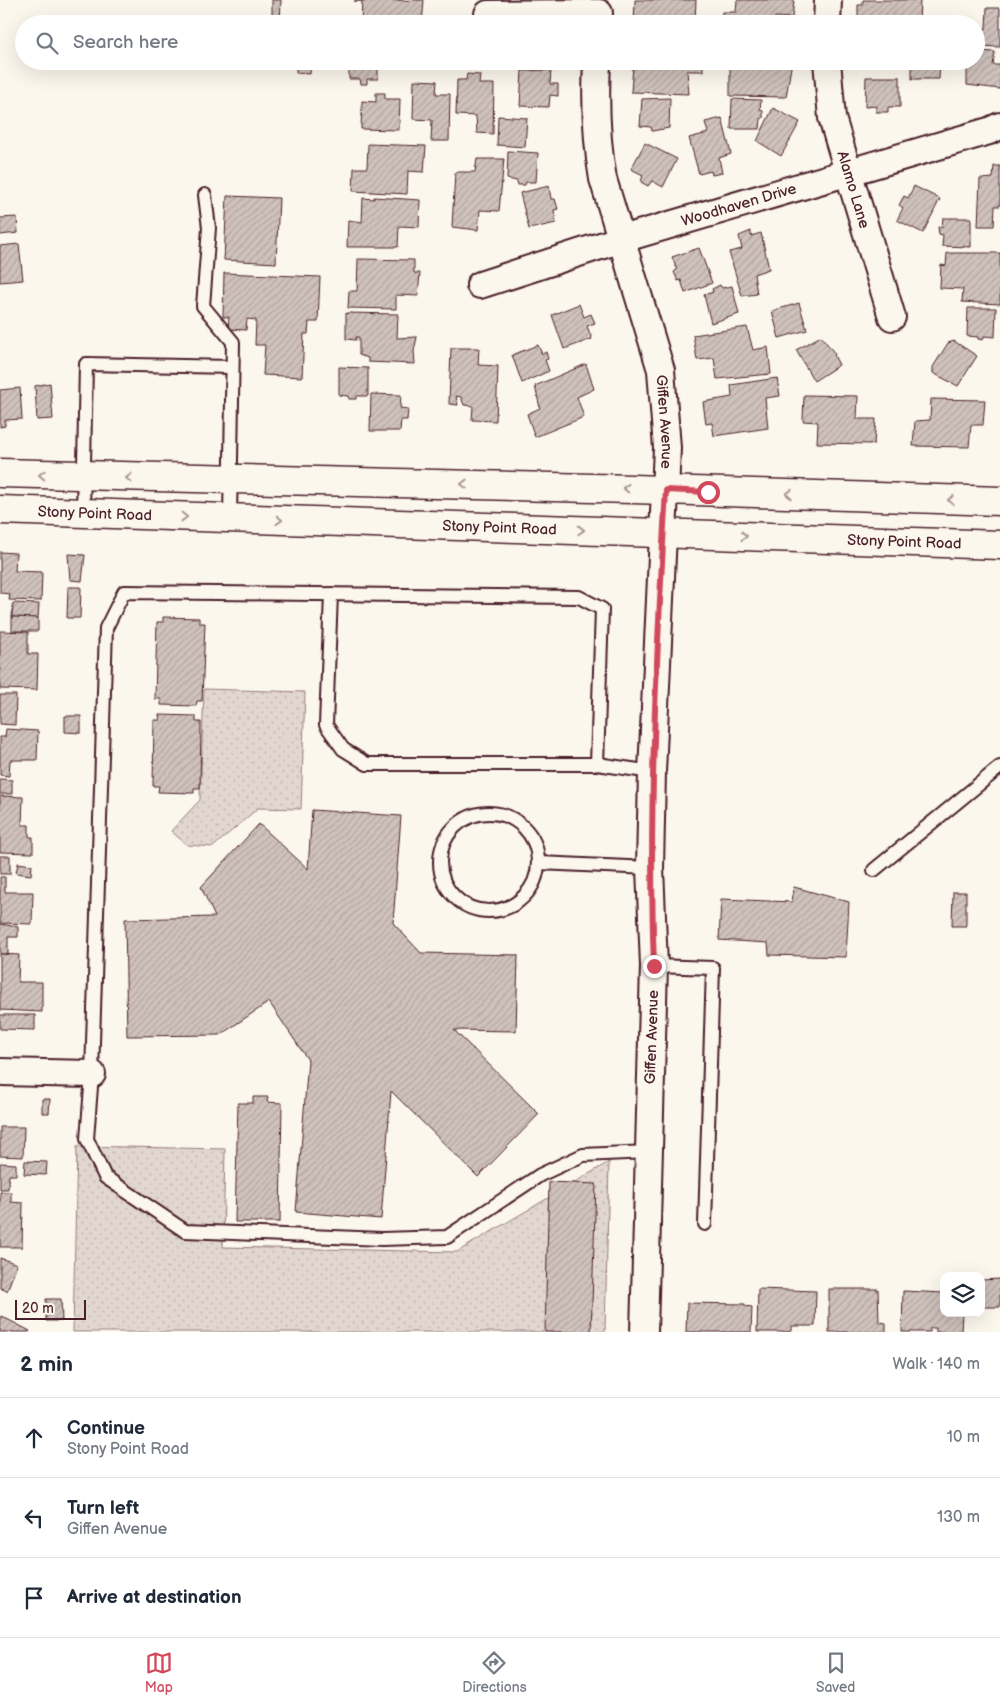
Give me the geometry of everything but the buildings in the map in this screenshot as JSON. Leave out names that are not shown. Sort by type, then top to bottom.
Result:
[{"type":"main road","points":[[0,473],[84,477],[666,490],[1000,501]]},
{"type":"main road","name":"Stony Point Road","points":[[0,510],[1000,545]]},
{"type":"street","points":[[827,15],[828,0]]},
{"type":"street","points":[[488,14],[599,12]]},
{"type":"street","name":"Giffen Avenue","points":[[597,70],[595,115],[597,147],[603,180],[661,370],[668,448],[652,772],[650,868],[654,966],[644,1332]]},
{"type":"street","name":"Alamo Lane","points":[[828,70],[832,118],[892,317]]},
{"type":"street","name":"Woodhaven Drive","points":[[480,286],[622,239],[989,131],[1000,126]]},
{"type":"street","points":[[0,1072],[92,1074]]},
{"type":"lane","points":[[205,195],[209,228],[203,306],[233,342],[230,518]]},
{"type":"lane","points":[[83,514],[86,364],[232,367]]},
{"type":"lane","points":[[602,764],[598,764],[602,609],[579,597],[124,592],[106,628],[92,1074],[87,1139],[105,1177],[185,1231],[382,1239],[447,1237],[540,1175],[583,1155],[648,1152]]},
{"type":"lane","points":[[332,594],[326,725],[343,749],[367,764],[602,764],[652,772]]},
{"type":"lane","points":[[874,870],[1000,768]]},
{"type":"lane","points":[[491,812],[509,816],[525,828],[535,844],[539,863],[535,882],[524,898],[507,908],[488,912],[469,908],[454,896],[443,880],[440,861],[444,842],[455,826],[472,816],[491,812]]},
{"type":"lane","points":[[539,863],[650,868]]},
{"type":"lane","points":[[654,966],[713,968],[706,1224]]},
{"type":"shaded area","points":[[204,689],[305,692],[301,809],[258,808],[213,847],[187,845],[171,831],[200,800]]},
{"type":"shaded area","points":[[77,1146],[225,1149],[223,1247],[457,1252],[609,1162],[605,1332],[73,1332]]},
{"type":"route","points":[[654,966],[650,868],[652,772],[666,490],[708,492]]}]
